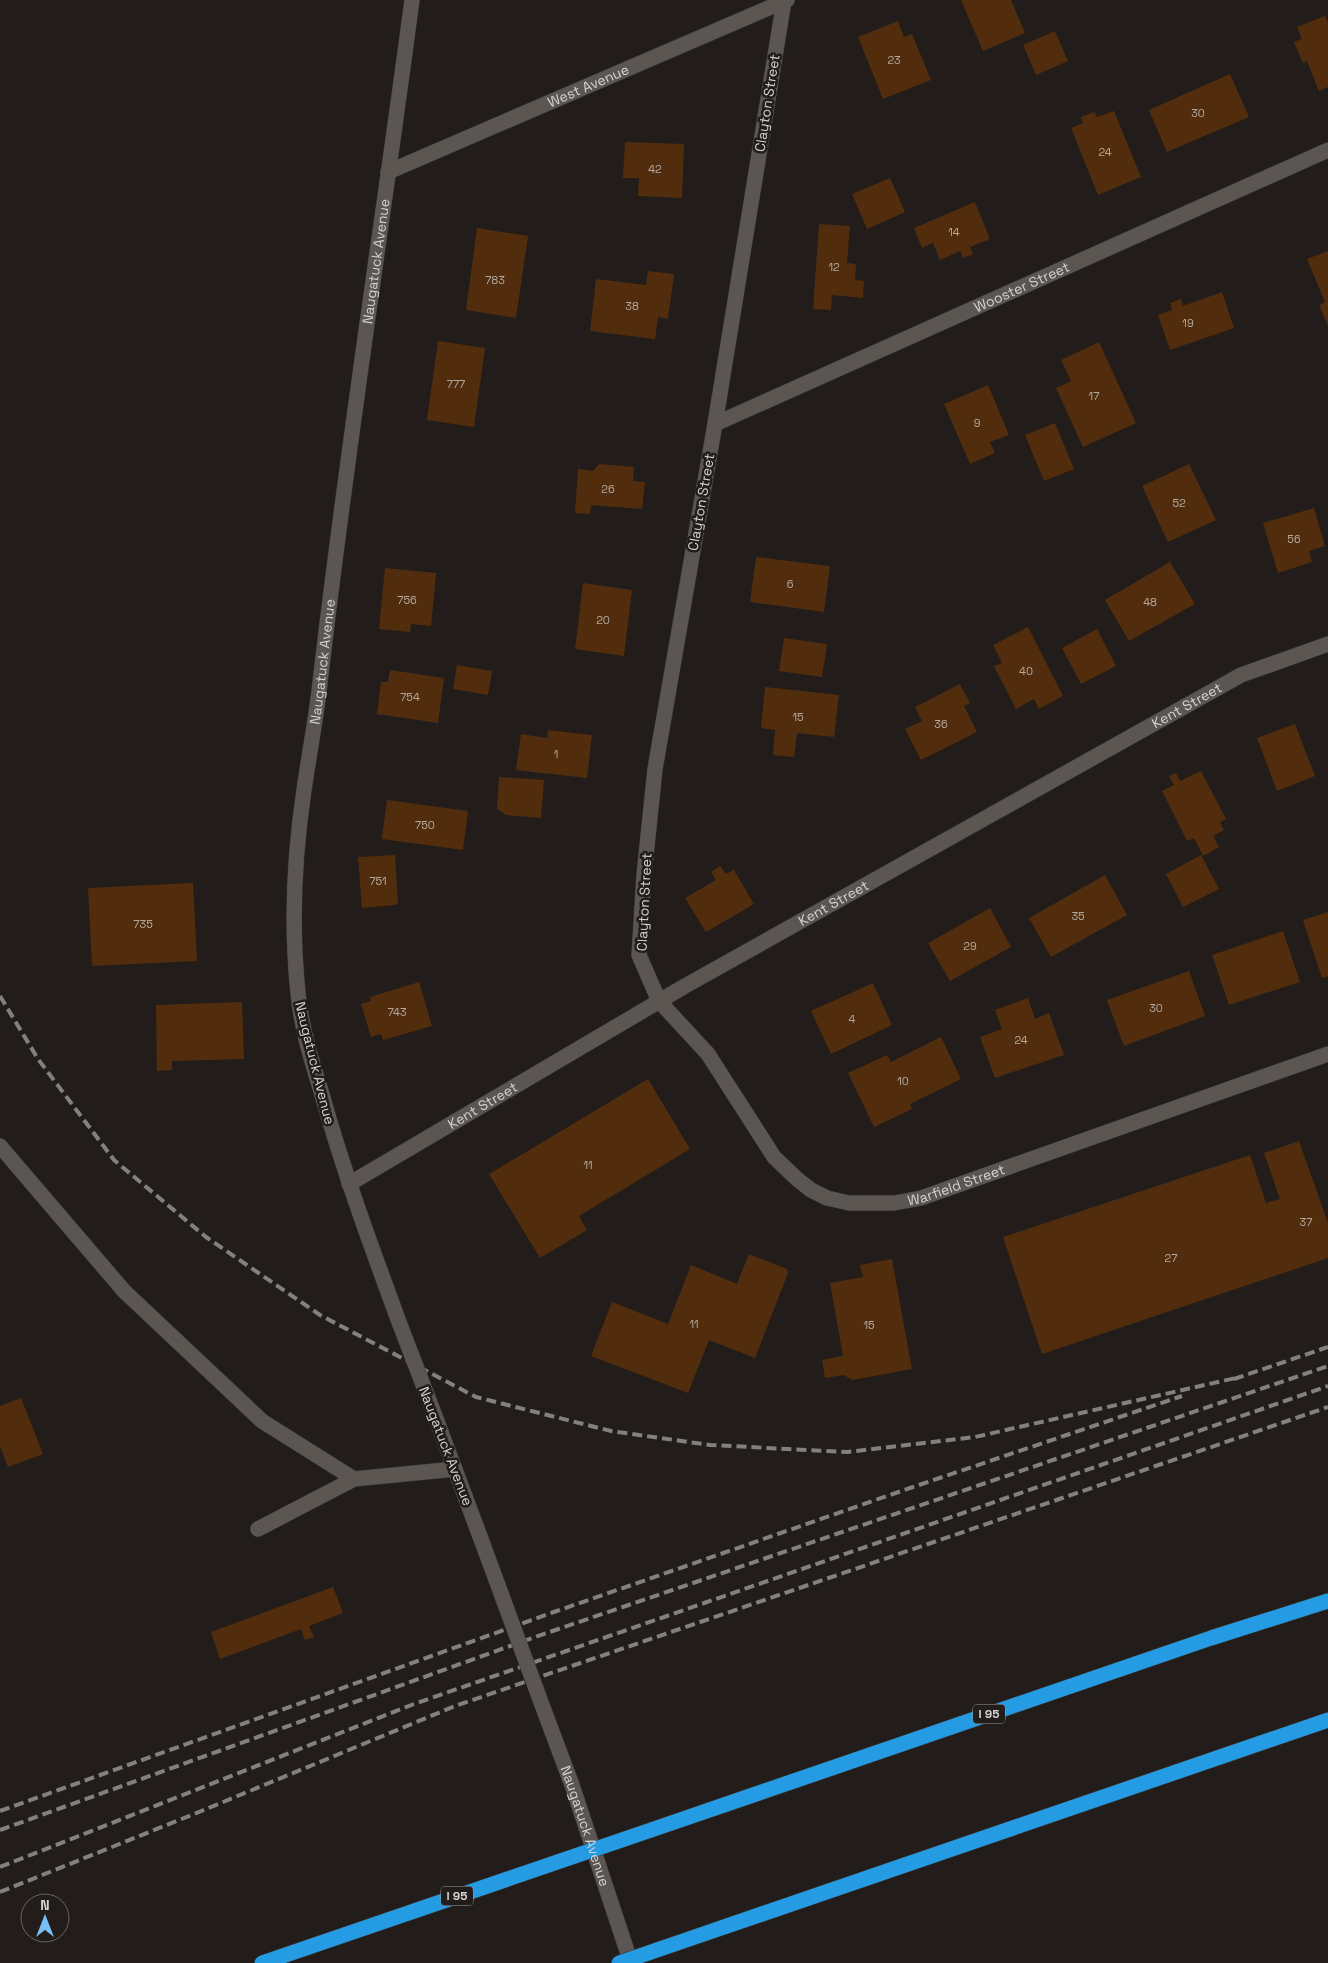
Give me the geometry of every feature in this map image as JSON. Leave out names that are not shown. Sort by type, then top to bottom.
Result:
[{"type":"highway","name":"I 95","points":[[262,1963],[1201,1641],[1328,1601]]},
{"type":"highway","points":[[619,1963],[1328,1720]]},
{"type":"street","name":"Naugatuck Avenue","points":[[412,0],[338,538],[316,717],[303,791],[294,877],[298,995],[310,1052],[349,1184],[572,1785],[631,1963]]},
{"type":"street","name":"West Avenue","points":[[388,172],[785,1]]},
{"type":"street","name":"Clayton Street","points":[[659,1001],[639,955],[654,769],[715,424],[785,1]]},
{"type":"street","name":"Wooster Street","points":[[715,424],[1328,150]]},
{"type":"street","name":"Kent Street","points":[[349,1184],[659,1001],[1240,675],[1328,644]]},
{"type":"street","name":"Warfield Street","points":[[659,1001],[708,1054],[774,1157],[811,1190],[828,1198],[849,1203],[894,1203],[921,1198],[1328,1054]]},
{"type":"street","points":[[0,1146],[124,1291],[262,1422],[354,1479]]},
{"type":"street","points":[[258,1529],[354,1479],[455,1469]]},
{"type":"building","points":[[961,0],[1011,0],[1025,33],[983,51]]},
{"type":"building","points":[[1325,16],[1328,22],[1328,87],[1319,91],[1307,61],[1303,63],[1294,42],[1302,39],[1297,27]]},
{"type":"building","points":[[898,21],[904,37],[912,34],[931,80],[883,99],[858,37]]},
{"type":"building","points":[[1055,31],[1068,61],[1036,75],[1023,45]]},
{"type":"building","points":[[1230,74],[1249,117],[1167,152],[1149,110]]},
{"type":"building","points":[[1114,111],[1141,177],[1098,195],[1071,128],[1083,123],[1081,117],[1094,112],[1097,117]]},
{"type":"building","points":[[625,142],[684,144],[682,198],[638,196],[639,178],[623,178]]},
{"type":"building","points":[[890,178],[905,212],[867,229],[852,194]]},
{"type":"building","points":[[975,202],[990,239],[970,247],[973,254],[963,258],[960,251],[940,260],[933,243],[922,248],[914,228]]},
{"type":"building","points":[[819,224],[850,226],[847,263],[856,264],[855,280],[864,281],[863,298],[832,295],[831,310],[813,309]]},
{"type":"building","points":[[477,228],[528,236],[516,318],[466,310]]},
{"type":"building","points":[[1328,251],[1328,326],[1319,305],[1325,302],[1307,259]]},
{"type":"building","points":[[648,271],[674,274],[668,319],[658,317],[655,339],[590,331],[596,279],[646,285]]},
{"type":"building","points":[[1222,292],[1234,328],[1170,350],[1158,315],[1172,310],[1170,303],[1181,299],[1183,306]]},
{"type":"building","points":[[438,341],[485,348],[474,427],[427,420]]},
{"type":"building","points":[[1099,342],[1136,423],[1083,447],[1056,388],[1071,381],[1061,360]]},
{"type":"building","points":[[988,385],[1009,435],[990,442],[995,453],[970,464],[944,404]]},
{"type":"building","points":[[1055,423],[1074,469],[1044,481],[1025,435]]},
{"type":"building","points":[[599,464],[634,467],[633,481],[645,482],[642,509],[591,505],[590,514],[575,513],[578,469],[593,471]]},
{"type":"building","points":[[1189,464],[1216,520],[1168,542],[1142,486]]},
{"type":"building","points":[[1314,508],[1325,546],[1309,551],[1312,562],[1278,573],[1263,523]]},
{"type":"building","points":[[756,557],[830,566],[824,612],[750,602]]},
{"type":"building","points":[[1170,562],[1195,604],[1129,641],[1105,600]]},
{"type":"building","points":[[385,568],[436,573],[431,626],[411,624],[410,632],[379,629]]},
{"type":"building","points":[[583,583],[632,590],[624,656],[575,649]]},
{"type":"building","points":[[1028,627],[1063,696],[1039,709],[1034,699],[1016,709],[994,666],[1002,663],[993,645]]},
{"type":"building","points":[[1097,629],[1116,666],[1081,684],[1062,648]]},
{"type":"building","points":[[784,638],[827,644],[822,677],[779,671]]},
{"type":"building","points":[[457,665],[492,671],[488,695],[453,689]]},
{"type":"building","points":[[390,670],[444,678],[438,723],[377,714],[381,682],[388,682]]},
{"type":"building","points":[[960,684],[970,703],[964,706],[977,732],[921,760],[905,729],[922,721],[915,707]]},
{"type":"building","points":[[765,687],[839,695],[834,737],[797,733],[794,757],[773,755],[775,730],[761,728]]},
{"type":"building","points":[[1295,724],[1315,776],[1277,791],[1257,738]]},
{"type":"building","points":[[548,730],[592,735],[587,778],[516,770],[521,734],[547,738]]},
{"type":"building","points":[[1201,771],[1226,819],[1220,822],[1224,830],[1213,836],[1219,847],[1203,856],[1194,838],[1187,841],[1162,791],[1174,785],[1169,776],[1176,773],[1180,781]]},
{"type":"building","points":[[499,777],[544,780],[541,818],[506,815],[497,809]]},
{"type":"building","points":[[387,800],[468,811],[463,850],[382,839]]},
{"type":"building","points":[[395,855],[398,903],[395,905],[362,908],[358,857]]},
{"type":"building","points":[[1201,855],[1219,889],[1183,907],[1166,874]]},
{"type":"building","points":[[720,866],[726,874],[734,870],[754,904],[706,932],[685,898],[716,880],[711,872]]},
{"type":"building","points":[[1105,875],[1127,915],[1051,957],[1029,918]]},
{"type":"building","points":[[193,883],[197,961],[92,966],[88,888]]},
{"type":"building","points":[[990,908],[1011,947],[950,981],[928,943]]},
{"type":"building","points":[[1328,912],[1328,976],[1322,978],[1303,920]]},
{"type":"building","points":[[1283,931],[1300,982],[1229,1005],[1212,955]]},
{"type":"building","points":[[1189,971],[1205,1016],[1124,1046],[1107,1000]]},
{"type":"building","points":[[419,982],[432,1026],[383,1040],[381,1034],[371,1037],[361,1004],[371,1001],[370,997]]},
{"type":"building","points":[[873,983],[892,1025],[831,1054],[811,1011]]},
{"type":"building","points":[[1028,998],[1035,1019],[1049,1013],[1064,1055],[995,1078],[980,1037],[1002,1029],[995,1010]]},
{"type":"building","points":[[242,1002],[244,1059],[172,1061],[172,1070],[157,1071],[156,1005]]},
{"type":"building","points":[[941,1037],[961,1079],[910,1104],[912,1109],[874,1127],[848,1073],[887,1055],[891,1062]]},
{"type":"building","points":[[648,1079],[690,1149],[579,1216],[587,1230],[540,1258],[489,1174]]},
{"type":"building","points":[[1299,1141],[1328,1223],[1328,1258],[1042,1354],[1003,1237],[1250,1155],[1266,1203],[1280,1199],[1264,1153]]},
{"type":"building","points":[[749,1254],[787,1269],[788,1273],[755,1358],[709,1340],[688,1393],[591,1356],[612,1302],[668,1324],[691,1265],[737,1284]]},
{"type":"building","points":[[892,1259],[912,1369],[852,1380],[844,1375],[825,1378],[822,1360],[843,1356],[830,1283],[863,1277],[860,1265]]},
{"type":"building","points":[[21,1398],[43,1454],[8,1467],[0,1446],[0,1406]]},
{"type":"building","points":[[333,1587],[343,1613],[309,1626],[314,1637],[305,1640],[301,1629],[220,1659],[211,1632]]},
{"type":"railway","points":[[0,996],[38,1059],[114,1160],[206,1237],[320,1315],[476,1397],[611,1431],[710,1445],[847,1452],[975,1437],[1240,1377]]},
{"type":"railway","points":[[1234,1379],[1328,1347]]},
{"type":"railway","points":[[0,1830],[535,1637],[1328,1366]]},
{"type":"railway","points":[[0,1867],[414,1704],[1328,1386]]},
{"type":"railway","points":[[0,1811],[554,1612],[1182,1396]]},
{"type":"railway","points":[[0,1892],[455,1706],[1328,1407]]}]
